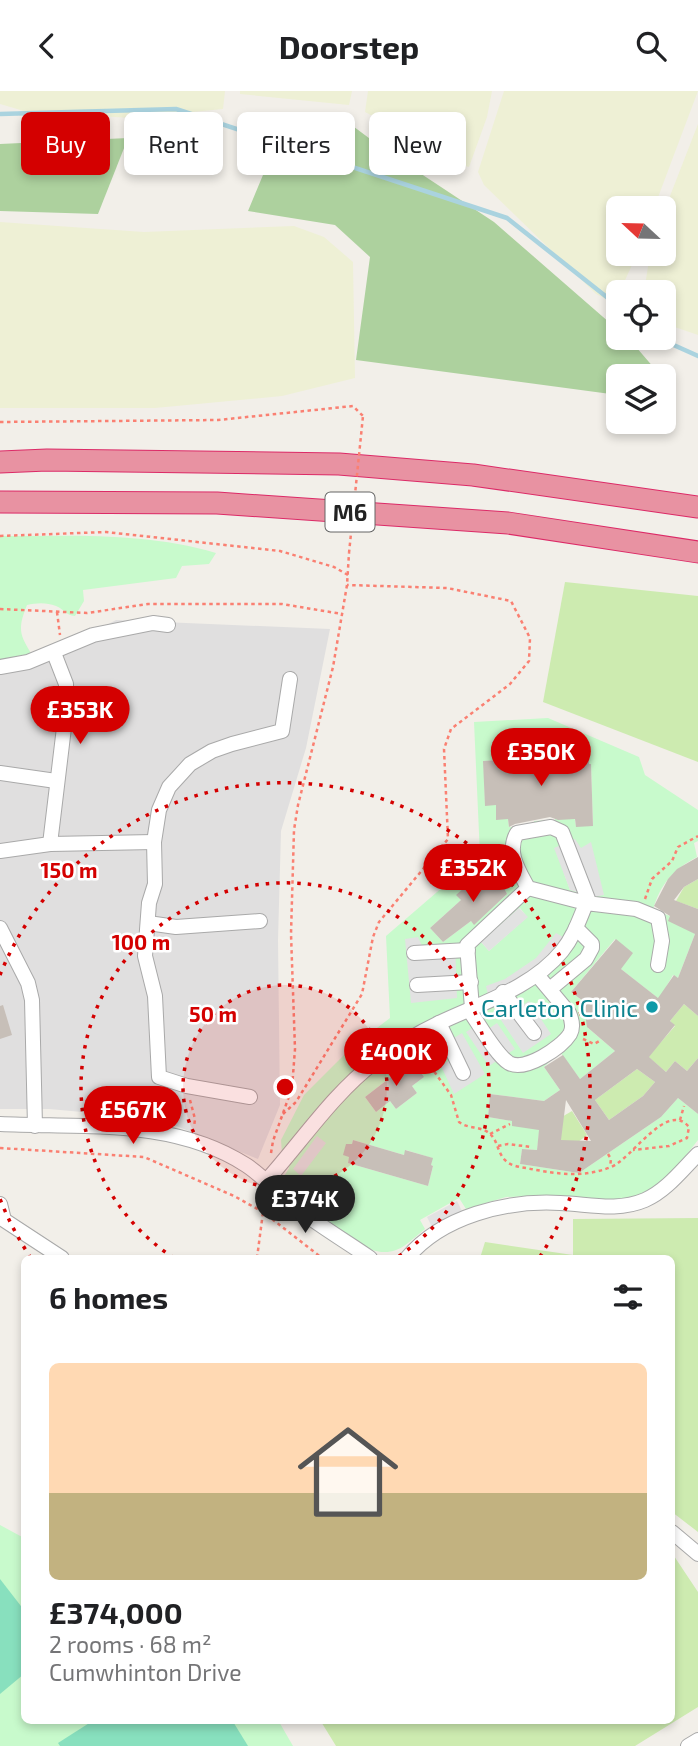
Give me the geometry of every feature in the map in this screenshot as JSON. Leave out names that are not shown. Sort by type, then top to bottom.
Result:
[{"type":"highway","name":"M6","points":[[0,462],[47,460],[339,464],[473,475],[698,507]]},
{"type":"highway","name":"M6","points":[[0,502],[217,503],[508,523],[698,552]]},
{"type":"street","points":[[0,667],[28,662],[107,631],[153,623],[168,625]]},
{"type":"street","points":[[50,844],[66,697],[59,651]]},
{"type":"street","points":[[250,1097],[187,1087],[159,1077],[155,996],[145,955],[149,903],[155,884],[155,842],[159,810],[169,787],[190,764],[212,751],[282,731],[290,679]]},
{"type":"street","points":[[0,773],[56,781]]},
{"type":"street","points":[[267,1180],[352,1081],[410,1038],[538,976],[562,952],[576,928],[586,903],[587,894],[562,832],[555,827],[517,833],[512,849],[514,860],[528,888],[586,903],[642,911],[656,916],[660,922],[662,940],[658,965]]},
{"type":"street","points":[[0,851],[50,844],[155,842]]},
{"type":"street","points":[[528,888],[467,945],[471,1009],[503,1058],[514,1065],[528,1065],[549,1052],[570,1033],[572,1020],[538,976]]},
{"type":"street","points":[[148,923],[176,927],[260,921]]},
{"type":"street","points":[[0,928],[28,983],[32,1000],[36,1126]]},
{"type":"street","points":[[550,989],[590,953],[592,944],[576,928]]},
{"type":"street","points":[[414,953],[468,950]]},
{"type":"street","points":[[417,985],[471,982]]},
{"type":"street","points":[[503,992],[534,1033]]},
{"type":"street","points":[[439,1023],[463,1073]]},
{"type":"street","points":[[0,1124],[138,1129],[191,1141],[244,1163],[267,1180],[289,1202],[366,1255]]},
{"type":"street","points":[[410,1255],[433,1234],[490,1210],[539,1203],[614,1207],[644,1201],[663,1189],[698,1154]]},
{"type":"street","points":[[0,1204],[4,1220],[57,1255]]},
{"type":"street","points":[[675,1535],[698,1554]]},
{"type":"street","points":[[688,1746],[698,1740]]},
{"type":"path","points":[[0,422],[218,420],[353,406],[363,416],[347,585],[333,667],[294,830],[291,934],[295,1049],[292,1088],[273,1141],[257,1255]]},
{"type":"path","points":[[0,536],[106,531],[280,551],[334,567],[348,575]]},
{"type":"path","points":[[283,1114],[296,1102],[362,994],[373,937],[379,922],[448,839],[444,749],[451,729],[510,684],[529,661],[530,638],[511,601],[447,588],[347,585]]},
{"type":"path","points":[[0,609],[86,613],[148,604],[282,604],[342,614]]},
{"type":"path","points":[[57,612],[59,651]]},
{"type":"path","points":[[642,911],[652,879],[672,861],[678,847],[698,836]]},
{"type":"path","points":[[570,1033],[592,1044],[601,1040]]},
{"type":"path","points":[[410,1038],[451,1095],[459,1122],[469,1128],[484,1129],[490,1134],[509,1164],[559,1174],[583,1174],[610,1167],[671,1119],[685,1122],[690,1130],[687,1138],[680,1143],[634,1150]]},
{"type":"path","points":[[187,1087],[195,1119],[191,1141]]},
{"type":"path","points":[[680,1120],[684,1106]]},
{"type":"path","points":[[490,1134],[510,1124]]},
{"type":"path","points":[[498,1146],[508,1144],[531,1147]]},
{"type":"path","points":[[0,1148],[144,1157],[234,1196],[263,1212],[318,1255]]},
{"type":"path","points":[[608,1154],[611,1159],[610,1167]]},
{"type":"shaded area","points":[[116,620],[330,629],[306,748],[281,831],[278,940],[280,1105],[258,1159],[159,1119],[49,1109],[0,1109],[0,665],[46,657]]},
{"type":"shaded area","points":[[575,839],[581,848],[591,842],[604,895],[594,897],[570,890],[554,848]]},
{"type":"shaded area","points":[[519,908],[528,917],[489,951],[481,942]]},
{"type":"shaded area","points":[[556,933],[565,938],[529,975],[488,995],[486,986],[505,979],[536,958]]},
{"type":"shaded area","points":[[418,937],[422,946],[455,943],[457,998],[411,1003],[405,939]]},
{"type":"shaded area","points":[[529,1001],[551,1034],[523,1053],[501,1020]]},
{"type":"shaded area","points":[[497,1023],[515,1049],[489,1066],[466,1032],[475,1026],[481,1034]]},
{"type":"shaded area","points":[[462,1033],[485,1074],[454,1094],[441,1066],[451,1059],[444,1044]]},
{"type":"shaded area","points":[[317,1136],[326,1143],[301,1176],[293,1169]]},
{"type":"shaded area","points":[[457,1201],[462,1211],[432,1227],[427,1217]]},
{"type":"green space","points":[[0,91],[225,91],[223,109],[124,112],[124,118],[110,117],[110,112],[24,111],[0,104]]},
{"type":"green space","points":[[240,91],[352,91],[349,105],[240,94]]},
{"type":"green space","points":[[368,91],[492,91],[487,117],[469,167],[466,166],[466,112],[365,112]]},
{"type":"green space","points":[[504,91],[698,91],[659,196],[606,196],[606,266],[632,266],[625,280],[606,280],[606,299],[596,294],[484,185],[478,172]]},
{"type":"green space","points":[[698,124],[698,335],[676,327],[676,280],[646,280],[648,266],[676,266],[676,196],[670,196]]},
{"type":"green space","points":[[355,128],[369,138],[369,175],[423,175],[494,222],[606,320],[606,350],[639,350],[651,364],[606,364],[606,393],[356,360],[370,257],[335,225],[248,211],[263,175],[355,175]]},
{"type":"green space","points":[[124,138],[124,148],[98,214],[0,211],[0,144],[21,143],[21,175],[110,175],[110,139]]},
{"type":"green space","points":[[0,222],[144,232],[294,226],[324,237],[353,262],[355,378],[282,396],[155,408],[0,408]]},
{"type":"green space","points":[[0,536],[136,538],[216,553],[209,564],[182,566],[176,578],[83,590],[84,601],[75,616],[52,605],[27,605],[21,628],[26,645],[35,660],[0,665]]},
{"type":"green space","points":[[565,582],[698,596],[698,762],[543,702]]},
{"type":"green space","points":[[548,718],[639,757],[645,775],[698,810],[698,841],[694,843],[697,857],[669,878],[653,910],[670,916],[695,934],[678,978],[673,975],[659,999],[621,969],[615,939],[571,992],[589,1006],[597,1017],[588,1028],[615,1051],[580,1079],[560,1052],[544,1067],[560,1090],[544,1101],[490,1094],[488,1117],[512,1121],[513,1126],[540,1125],[537,1150],[522,1149],[520,1164],[579,1173],[661,1117],[678,1098],[698,1114],[698,1140],[677,1167],[647,1193],[613,1202],[558,1195],[506,1197],[466,1209],[459,1198],[420,1220],[425,1229],[399,1249],[378,1251],[368,1249],[286,1191],[283,1178],[289,1168],[282,1154],[281,1140],[304,1095],[352,1047],[390,1018],[386,936],[480,855],[474,722]],"holes":[[[589,751],[593,826],[576,826],[574,815],[555,815],[555,820],[534,821],[534,826],[509,827],[508,819],[496,819],[496,805],[485,805],[484,761],[536,758],[537,753]],[[555,848],[581,848],[570,890]],[[495,867],[510,884],[505,890],[507,894],[474,924],[471,921],[443,942],[430,928],[461,900],[457,895],[473,880],[477,883]],[[520,908],[527,917],[489,951],[481,942]],[[413,1060],[424,1077],[412,1086],[417,1093],[396,1109],[390,1101],[376,1112],[365,1097]],[[353,1140],[404,1155],[406,1150],[432,1158],[433,1166],[428,1186],[348,1163]]]},
{"type":"green space","points":[[698,879],[698,909],[676,901],[684,887]]},
{"type":"green space","points":[[684,1004],[698,1016],[698,1058],[687,1071],[675,1061],[666,1072],[645,1054],[661,1042],[675,1026],[670,1021]]},
{"type":"green space","points":[[637,1069],[655,1082],[643,1096],[609,1120],[595,1100]]},
{"type":"green space","points":[[572,1111],[587,1135],[573,1146],[561,1140],[555,1121]]},
{"type":"green space","points":[[698,1218],[698,1532],[675,1514],[675,1255],[573,1255],[573,1219]]},
{"type":"green space","points":[[485,1242],[573,1255],[481,1255]]},
{"type":"green space","points":[[0,1525],[21,1536],[21,1724],[280,1724],[293,1746],[0,1746]]},
{"type":"green space","points":[[675,1558],[698,1592],[698,1707],[675,1721]]},
{"type":"green space","points":[[0,1579],[21,1606],[21,1676],[0,1694]]},
{"type":"green space","points":[[88,1724],[234,1724],[248,1746],[60,1746],[58,1743]]},
{"type":"green space","points":[[322,1724],[671,1724],[635,1746],[336,1746]]},
{"type":"building","points":[[589,750],[593,826],[576,827],[575,819],[558,820],[550,817],[509,827],[508,819],[496,820],[496,805],[485,806],[483,761],[536,758],[536,753]]},
{"type":"building","name":"Carleton Clinic","points":[[698,857],[698,879],[684,887],[674,900],[698,909],[698,1016],[684,1004],[670,1021],[675,1025],[649,1057],[666,1072],[675,1061],[687,1071],[698,1058],[698,1114],[678,1098],[661,1117],[579,1173],[520,1164],[522,1149],[537,1150],[539,1130],[512,1126],[512,1121],[488,1117],[490,1094],[544,1101],[560,1090],[544,1067],[563,1055],[580,1079],[615,1051],[587,1027],[583,1001],[571,992],[616,939],[633,953],[621,969],[658,998],[674,975],[678,978],[695,934],[668,921],[670,916],[654,906],[668,879],[677,869]],"holes":[[[637,1069],[655,1082],[643,1096],[609,1120],[595,1100]],[[566,1100],[591,1141],[561,1140]]]},
{"type":"building","points":[[495,867],[511,884],[505,890],[507,894],[474,925],[471,921],[443,942],[430,928],[461,900],[456,895],[474,879],[477,883]]},
{"type":"building","points":[[3,1005],[12,1035],[0,1039],[0,1006]]},
{"type":"building","points":[[413,1060],[424,1077],[412,1086],[417,1093],[396,1109],[390,1101],[376,1112],[365,1097]]},
{"type":"building","points":[[353,1140],[404,1155],[405,1150],[433,1158],[428,1186],[348,1163],[349,1157],[343,1155],[346,1144],[352,1144]]},
{"type":"waterway","points":[[0,114],[176,109],[507,218],[606,296]]},
{"type":"waterway","points":[[676,346],[698,356]]},
{"type":"place","name":"Carleton Clinic","points":[[652,1007]]}]
